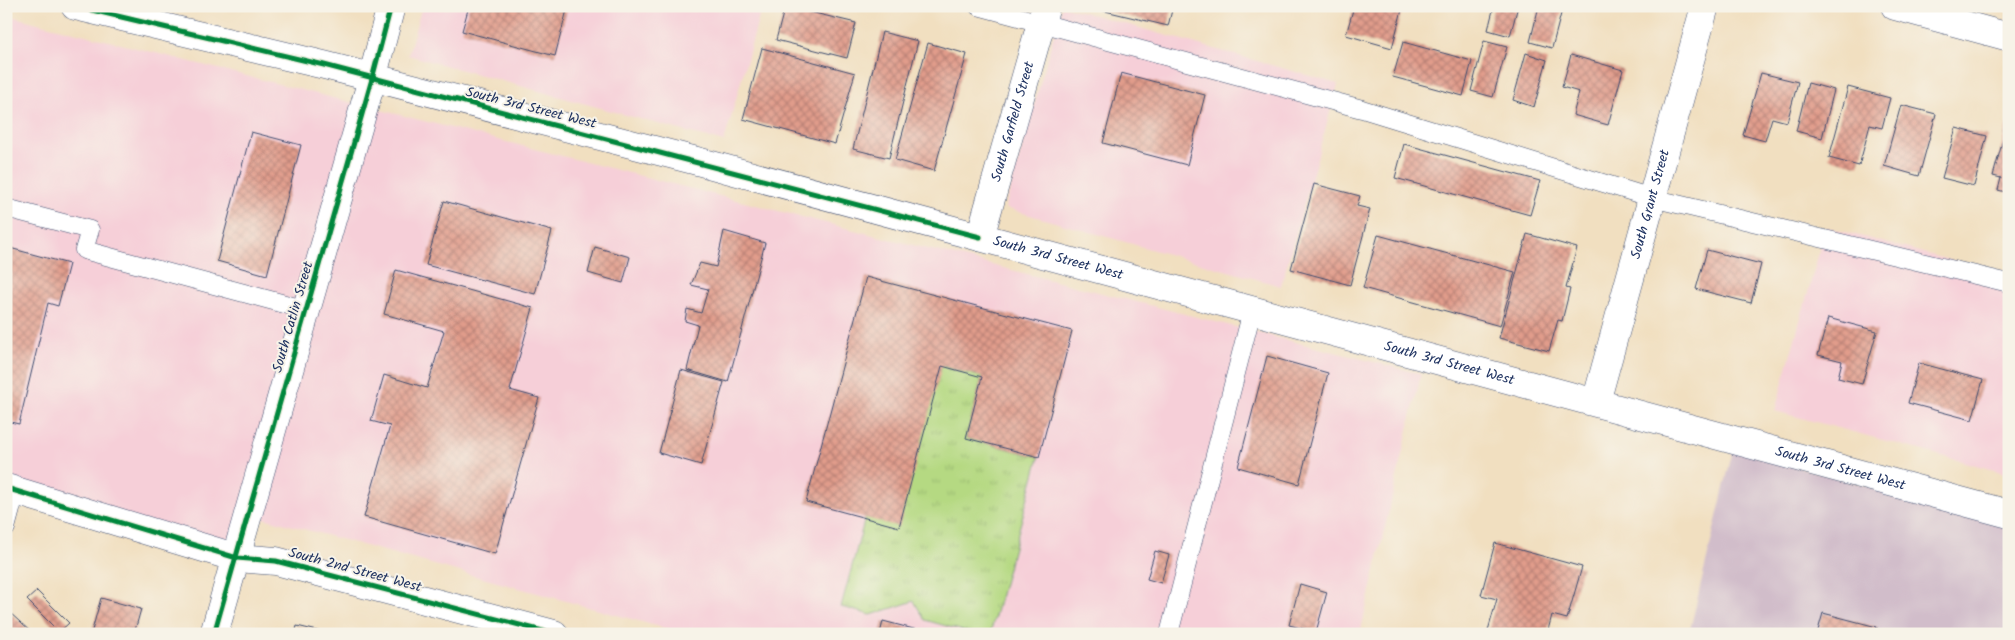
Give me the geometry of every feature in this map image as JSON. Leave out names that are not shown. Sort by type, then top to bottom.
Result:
[{"type":"main road","name":"South 3rd Street West","points":[[75,6],[697,161],[2009,514]]},
{"type":"main road","name":"South Catlin Street","points":[[214,634],[307,310],[391,6]]},
{"type":"main road","name":"South Grant Street","points":[[1596,402],[1705,6]]},
{"type":"main road","points":[[1895,6],[2009,37]]},
{"type":"main road","name":"South Garfield Street","points":[[980,237],[1043,15]]},
{"type":"main road","name":"South 2nd Street West","points":[[11,490],[237,558],[276,561],[554,634]]},
{"type":"lane","points":[[978,6],[1043,15],[1362,109],[1652,198],[2009,282]]},
{"type":"lane","points":[[6,208],[90,230],[84,250],[307,310]]},
{"type":"lane","points":[[1169,634],[1252,311]]},
{"type":"lane","points":[[6,528],[11,490]]},
{"type":"shaded area","points":[[422,6],[762,6],[724,142],[408,55]]},
{"type":"shaded area","points":[[1062,6],[1338,84],[1281,286],[1005,208]]},
{"type":"shaded area","points":[[6,15],[1421,374],[1360,634],[686,634],[249,514],[237,558],[6,492]]},
{"type":"shaded area","points":[[1826,227],[2009,276],[2009,474],[1775,411]]},
{"type":"shaded area","points":[[1733,450],[2009,524],[2009,634],[1689,634]]},
{"type":"green space","points":[[942,366],[982,377],[966,438],[1039,457],[990,634],[974,634],[925,620],[914,601],[871,615],[841,607],[865,518]]},
{"type":"building","points":[[469,6],[568,6],[555,56],[462,31]]},
{"type":"building","points":[[785,6],[856,23],[847,58],[776,40]]},
{"type":"building","points":[[1102,6],[1173,6],[1168,26],[1101,10]]},
{"type":"building","points":[[1354,6],[1403,6],[1392,48],[1346,35]]},
{"type":"building","points":[[1494,6],[1518,6],[1510,36],[1488,30]]},
{"type":"building","points":[[1539,6],[1563,6],[1552,48],[1530,42]]},
{"type":"building","points":[[882,32],[918,41],[889,158],[853,149]]},
{"type":"building","points":[[1484,41],[1507,47],[1493,97],[1471,91]]},
{"type":"building","points":[[1403,42],[1472,61],[1463,96],[1393,77]]},
{"type":"building","points":[[928,43],[967,54],[934,171],[895,160]]},
{"type":"building","points":[[762,48],[855,73],[835,144],[743,119]]},
{"type":"building","points":[[1526,53],[1547,60],[1534,107],[1513,100]]},
{"type":"building","points":[[1571,55],[1623,70],[1608,125],[1573,115],[1579,92],[1562,87]]},
{"type":"building","points":[[1121,73],[1205,95],[1187,165],[1103,143]]},
{"type":"building","points":[[1761,73],[1798,82],[1787,122],[1772,118],[1765,141],[1743,135]]},
{"type":"building","points":[[1808,83],[1834,90],[1822,138],[1796,131]]},
{"type":"building","points":[[1848,87],[1890,98],[1882,128],[1870,125],[1859,166],[1829,158]]},
{"type":"building","points":[[1901,105],[1936,114],[1919,176],[1884,166]]},
{"type":"building","points":[[2008,122],[2009,193],[1998,190],[2001,178],[1993,176]]},
{"type":"building","points":[[1956,128],[1987,136],[1974,186],[1942,178]]},
{"type":"building","points":[[251,132],[301,145],[267,275],[217,261]]},
{"type":"building","points":[[1404,144],[1540,181],[1530,215],[1395,178]]},
{"type":"building","points":[[1314,184],[1360,196],[1357,206],[1370,209],[1350,285],[1291,269]]},
{"type":"building","points":[[444,201],[552,231],[535,294],[426,265]]},
{"type":"building","points":[[724,231],[765,243],[728,382],[687,370],[698,325],[685,321],[687,309],[701,313],[708,289],[691,285],[700,263],[716,267]]},
{"type":"building","points":[[1527,234],[1577,248],[1566,288],[1570,289],[1562,321],[1558,320],[1549,351],[1499,338]]},
{"type":"building","points":[[1378,235],[1515,272],[1500,326],[1363,288]]},
{"type":"building","points":[[6,247],[69,264],[58,306],[48,303],[19,424],[6,421]]},
{"type":"building","points":[[595,247],[630,257],[623,283],[588,273]]},
{"type":"building","points":[[1707,250],[1761,264],[1751,303],[1696,289]]},
{"type":"building","points":[[396,270],[533,308],[510,390],[539,398],[495,554],[364,517],[390,426],[371,421],[384,375],[427,388],[444,331],[384,314]]},
{"type":"building","points":[[866,277],[1072,331],[1039,457],[966,438],[982,377],[942,366],[899,527],[806,502]]},
{"type":"building","points":[[1828,318],[1877,331],[1862,384],[1838,378],[1842,361],[1818,355]]},
{"type":"building","points":[[1267,356],[1328,373],[1299,484],[1238,467]]},
{"type":"building","points":[[1919,363],[1983,380],[1972,420],[1908,403]]},
{"type":"building","points":[[681,370],[724,382],[701,465],[659,453]]},
{"type":"building","points":[[1495,543],[1582,567],[1567,619],[1552,615],[1547,634],[1487,634],[1497,599],[1481,595]]},
{"type":"building","points":[[1155,551],[1169,555],[1161,583],[1147,579]]},
{"type":"building","points":[[1300,584],[1327,592],[1316,632],[1289,625]]},
{"type":"building","points":[[37,591],[69,623],[59,632],[27,600]]},
{"type":"building","points":[[101,598],[141,609],[134,634],[91,634]]},
{"type":"building","points":[[8,611],[33,634],[6,633]]},
{"type":"building","points":[[1823,613],[1877,627],[1875,634],[1817,634]]},
{"type":"building","points":[[883,621],[929,633],[880,634]]},
{"type":"building","points":[[297,626],[322,632],[322,634],[295,634]]},
{"type":"cycle path","points":[[75,6],[324,65],[980,237]]},
{"type":"cycle path","points":[[214,634],[372,79],[391,6]]},
{"type":"cycle path","points":[[6,488],[237,558],[276,561],[554,634]]}]
